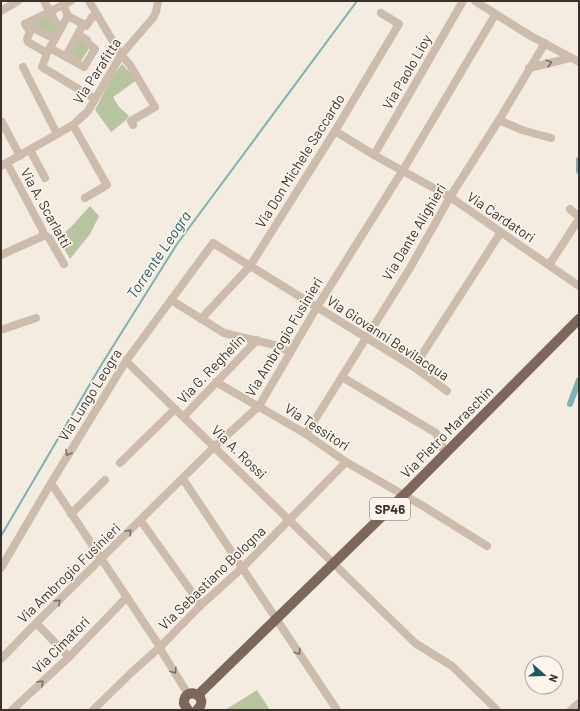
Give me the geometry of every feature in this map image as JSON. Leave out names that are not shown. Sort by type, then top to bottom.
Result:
[{"type":"main road","name":"Via Pietro Maraschin","points":[[193,695],[277,620],[579,319]]},
{"type":"main road","points":[[187,710],[184,699],[193,695],[201,703],[197,710]]},
{"type":"street","points":[[44,1],[55,21],[61,28]]},
{"type":"street","points":[[89,1],[121,55],[130,65],[156,106],[131,121],[133,125]]},
{"type":"street","name":"Via Parafitta","points":[[4,165],[73,125],[88,111],[111,69],[153,18],[158,1]]},
{"type":"street","name":"Via Paolo Lioy","points":[[374,155],[463,1]]},
{"type":"street","points":[[475,1],[544,43],[579,62]]},
{"type":"street","points":[[1,11],[13,2]]},
{"type":"street","points":[[25,24],[67,2],[68,16],[42,66],[95,98]]},
{"type":"street","name":"Via Don Michele Saccardo","points":[[201,319],[250,266],[335,131],[399,24],[381,13]]},
{"type":"street","name":"Via Ambrogio Fusinieri","points":[[1,659],[214,447],[259,406],[317,307],[403,170],[495,14]]},
{"type":"street","points":[[68,16],[86,26],[92,17],[98,16]]},
{"type":"street","points":[[25,24],[55,39]]},
{"type":"street","points":[[25,24],[30,32],[27,39],[28,42],[66,56],[84,67],[95,49],[87,42],[87,40],[78,34]]},
{"type":"street","points":[[66,56],[84,24]]},
{"type":"street","name":"Via Dante Alighieri","points":[[306,434],[410,268],[450,198],[499,120],[544,43]]},
{"type":"street","points":[[529,68],[570,58]]},
{"type":"street","points":[[23,67],[57,134]]},
{"type":"street","points":[[499,120],[522,130],[551,138]]},
{"type":"street","points":[[2,122],[20,156]]},
{"type":"street","points":[[73,125],[107,185],[86,198]]},
{"type":"street","name":"Via Cardatori","points":[[335,131],[450,198],[579,286]]},
{"type":"street","points":[[30,150],[45,178]]},
{"type":"street","name":"Via A. Scarlatti","points":[[4,165],[37,219],[43,234],[49,238],[64,264]]},
{"type":"street","points":[[549,265],[579,218],[570,209]]},
{"type":"street","points":[[414,367],[501,232]]},
{"type":"street","points":[[1,255],[41,237],[43,234]]},
{"type":"street","name":"Via Giovanni Bevilacqua","points":[[213,243],[414,367],[447,391]]},
{"type":"street","name":"Via Lungo Leogra","points":[[1,568],[126,361],[213,243]]},
{"type":"street","points":[[171,300],[224,333],[279,346],[290,354]]},
{"type":"street","points":[[1,330],[36,318]]},
{"type":"street","name":"Via G. Reghelin","points":[[184,416],[257,340]]},
{"type":"street","name":"Via A. Rossi","points":[[126,361],[333,563]]},
{"type":"street","points":[[342,377],[436,433],[445,453]]},
{"type":"street","name":"Via Tessitori","points":[[216,382],[306,434],[346,462],[404,495],[487,546]]},
{"type":"street","points":[[120,463],[175,408]]},
{"type":"street","name":"Via Sebastiano Bologna","points":[[93,710],[160,647],[201,605],[242,568],[346,462]]},
{"type":"street","points":[[183,479],[337,710]]},
{"type":"street","points":[[70,514],[105,480]]},
{"type":"street","points":[[51,483],[162,652],[193,695]]},
{"type":"street","points":[[141,520],[201,605]]},
{"type":"street","points":[[333,563],[415,643],[452,666],[497,710]]},
{"type":"street","name":"Via Cimatori","points":[[12,710],[69,656],[127,597]]},
{"type":"street","points":[[36,623],[51,640],[69,656]]},
{"type":"street","points":[[571,710],[579,704]]},
{"type":"green space","points":[[48,14],[57,29],[53,36],[30,24]]},
{"type":"green space","points":[[79,39],[90,47],[81,61],[71,55]]},
{"type":"green space","points":[[122,64],[137,80],[113,97],[119,107],[129,116],[111,132],[95,110],[112,77]]},
{"type":"green space","points":[[90,206],[99,216],[90,234],[70,259],[58,238],[71,227]]},
{"type":"green space","points":[[257,690],[270,710],[225,710]]},
{"type":"waterway","name":"Torrente Leogra","points":[[1,536],[100,367],[177,244],[357,1]]},
{"type":"waterway","points":[[579,160],[579,171]]},
{"type":"waterway","points":[[570,404],[579,380]]}]
